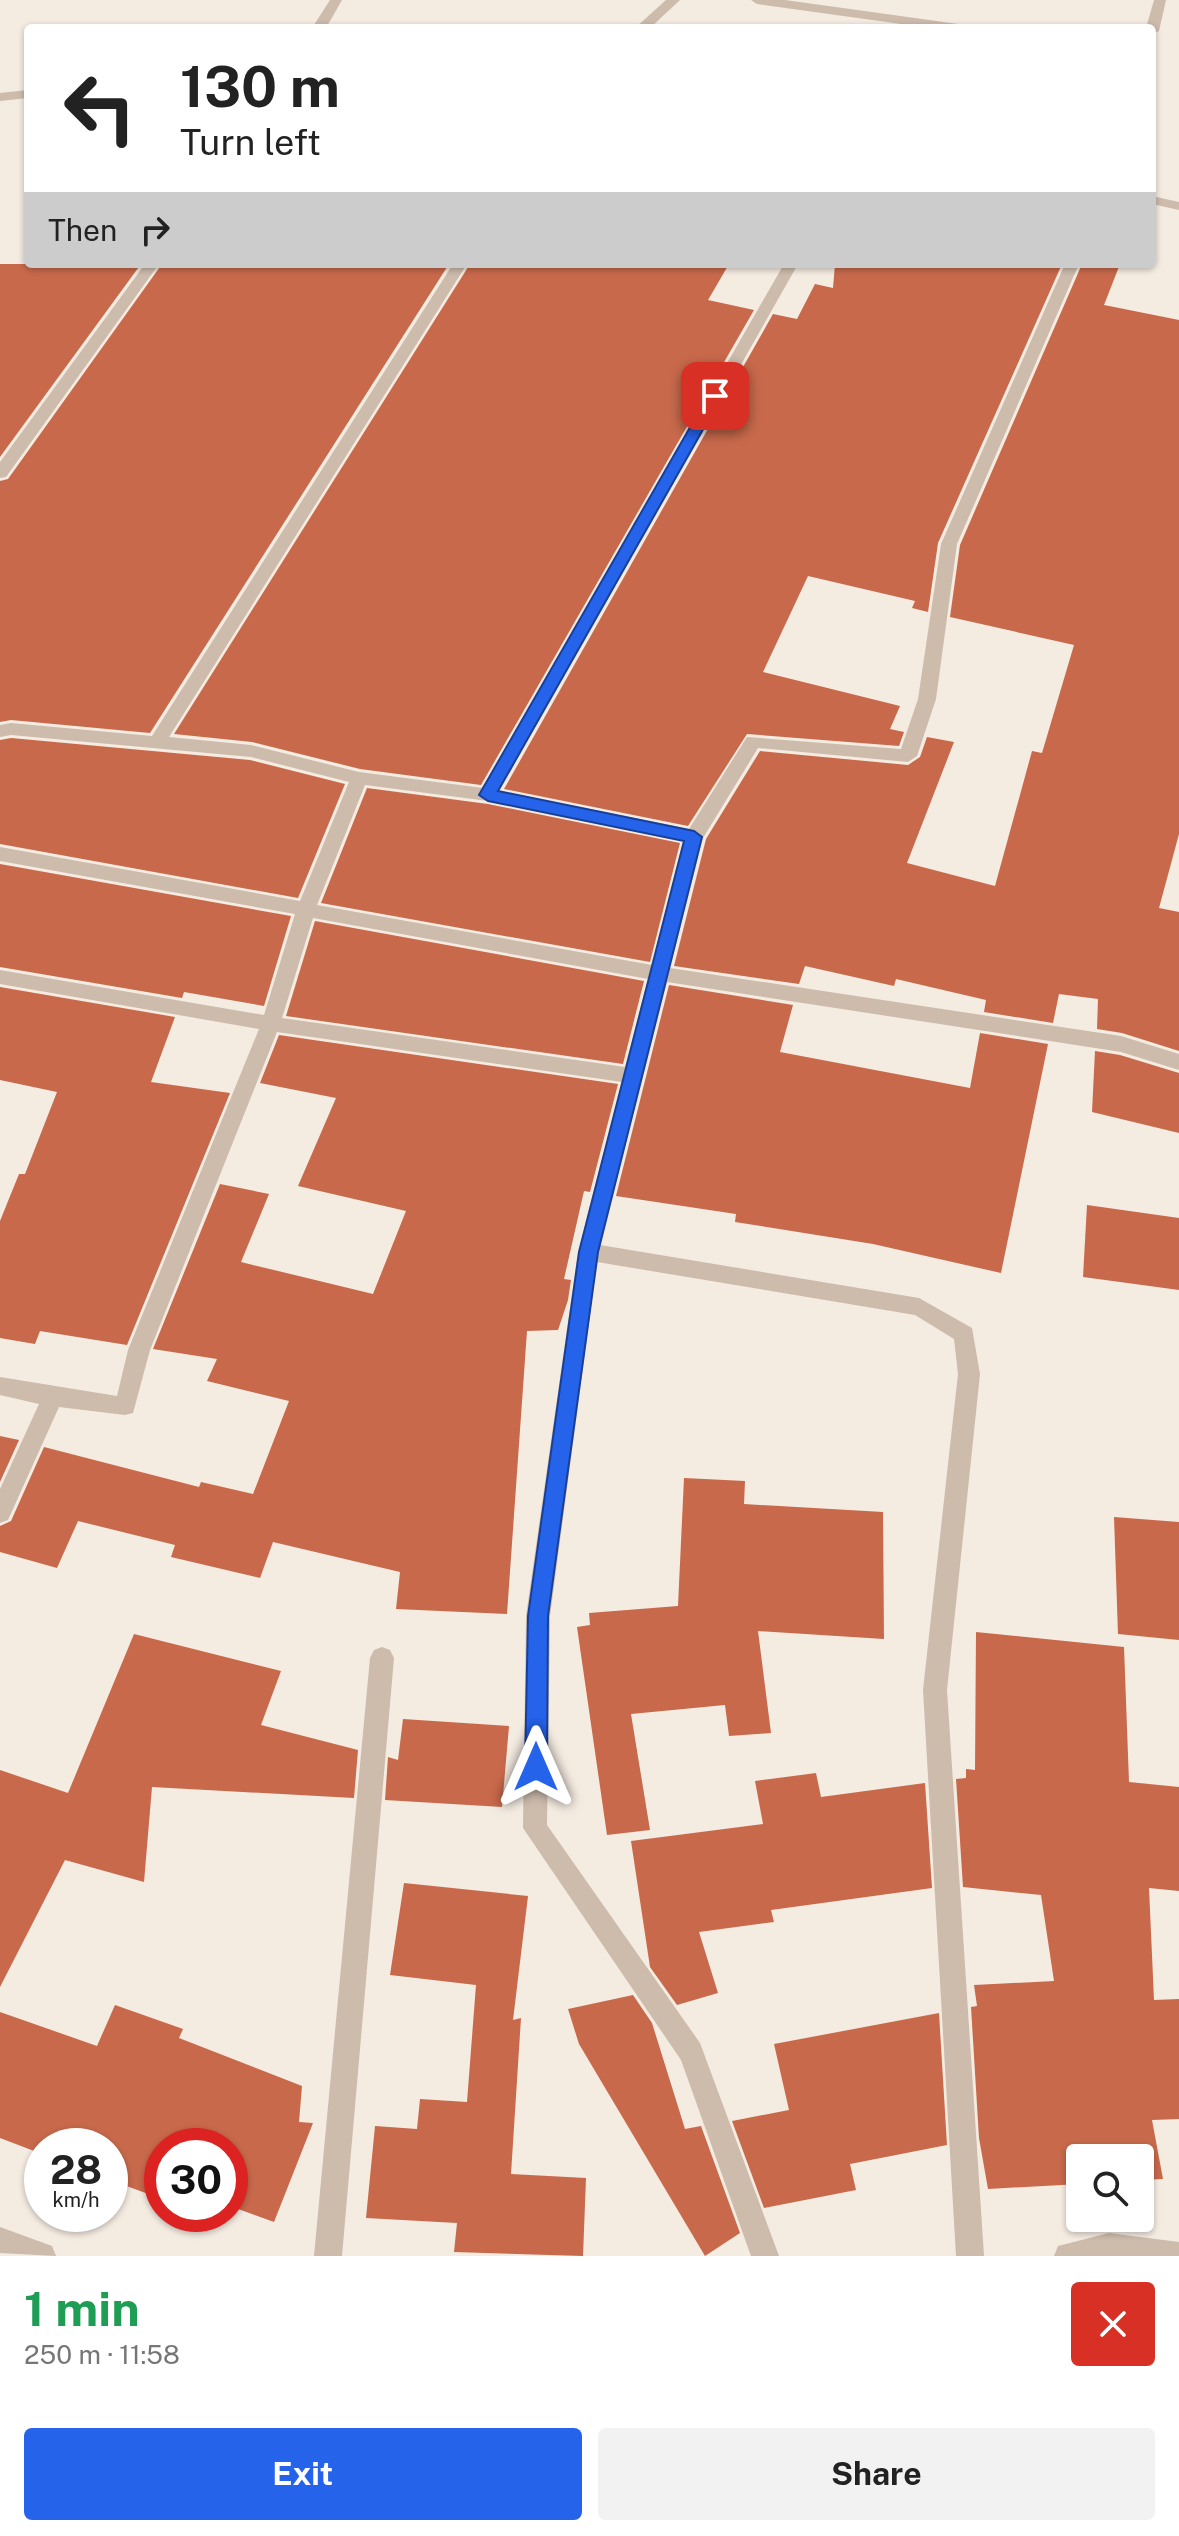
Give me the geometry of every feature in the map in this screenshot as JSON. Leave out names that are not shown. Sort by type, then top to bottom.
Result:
[{"type":"street","points":[[321,24],[336,0]]},
{"type":"street","points":[[647,24],[674,0]]},
{"type":"street","points":[[757,0],[929,24]]},
{"type":"street","points":[[1154,24],[1160,0]]},
{"type":"street","points":[[0,97],[24,94]]},
{"type":"street","points":[[1156,201],[1179,206]]},
{"type":"street","points":[[0,473],[149,268]]},
{"type":"street","points":[[156,743],[457,268]]},
{"type":"street","points":[[488,795],[789,268]]},
{"type":"street","points":[[765,2256],[691,2052],[535,1828],[538,1616],[588,1252],[694,837],[753,741],[908,756],[927,699],[949,544],[1070,268]]},
{"type":"street","points":[[0,731],[11,729],[251,751],[359,778],[488,795],[694,837]]},
{"type":"street","points":[[0,1386],[53,1397],[125,1406],[139,1350],[271,1024],[306,910],[359,778]]},
{"type":"street","points":[[0,854],[657,973],[1121,1044],[1179,1062]]},
{"type":"street","points":[[0,977],[271,1024],[632,1076]]},
{"type":"street","points":[[588,1252],[919,1307],[964,1334],[969,1374],[935,1690],[970,2256]]},
{"type":"street","points":[[0,1513],[53,1397]]},
{"type":"street","points":[[328,2256],[382,1658]]},
{"type":"street","points":[[0,2240],[42,2256]]},
{"type":"street","points":[[1068,2256],[1109,2247],[1179,2256]]},
{"type":"building","points":[[0,264],[24,264],[24,268],[138,268],[0,457]]},
{"type":"building","points":[[159,268],[446,268],[150,733],[11,720],[0,722],[0,481],[8,479]]},
{"type":"building","points":[[467,268],[727,268],[708,300],[754,310],[481,785],[360,769],[252,742],[174,734]]},
{"type":"building","points":[[835,268],[1060,268],[938,543],[928,612],[912,608],[915,601],[808,576],[763,672],[900,706],[890,729],[904,732],[899,746],[747,734],[688,826],[504,789],[773,314],[797,319],[815,284],[833,288]]},
{"type":"building","points":[[1080,268],[1118,268],[1104,305],[1179,320],[1179,834],[1159,908],[1179,912],[1179,1051],[1122,1033],[1097,1029],[1098,999],[1059,994],[1053,1023],[984,1012],[986,1000],[896,979],[894,986],[805,966],[799,984],[674,966],[706,839],[760,751],[908,765],[920,757],[927,737],[954,742],[907,863],[995,886],[1032,751],[1042,753],[1074,645],[950,617],[960,545]]},
{"type":"building","points":[[11,738],[250,760],[345,784],[298,898],[0,844],[0,740]]},
{"type":"building","points":[[367,788],[488,804],[680,843],[650,962],[321,903]]},
{"type":"building","points":[[0,864],[291,916],[264,1006],[184,992],[182,998],[0,967]]},
{"type":"building","points":[[315,921],[644,981],[623,1064],[286,1016]]},
{"type":"building","points":[[669,985],[793,1005],[780,1052],[970,1088],[980,1033],[1048,1044],[1001,1273],[873,1244],[735,1222],[736,1214],[616,1196]]},
{"type":"building","points":[[0,987],[175,1017],[151,1082],[230,1093],[127,1345],[40,1331],[35,1344],[0,1338],[0,1221],[19,1174],[25,1174],[57,1092],[0,1080]]},
{"type":"building","points":[[279,1035],[618,1084],[590,1192],[584,1191],[564,1279],[571,1280],[568,1300],[558,1330],[527,1331],[507,1614],[396,1609],[400,1572],[273,1542],[260,1578],[171,1557],[175,1545],[78,1521],[57,1568],[0,1552],[0,1526],[11,1521],[44,1447],[199,1487],[201,1482],[253,1494],[289,1401],[207,1381],[217,1359],[153,1349],[220,1184],[269,1194],[241,1262],[373,1294],[406,1211],[298,1186],[336,1098],[260,1083]]},
{"type":"building","points":[[1095,1051],[1120,1055],[1179,1073],[1179,1133],[1092,1112]]},
{"type":"building","points":[[1087,1205],[1179,1218],[1179,1290],[1083,1277]]},
{"type":"building","points":[[0,1436],[19,1440],[0,1482]]},
{"type":"building","points":[[684,1478],[745,1481],[744,1504],[883,1512],[884,1639],[758,1631],[771,1733],[729,1736],[725,1705],[631,1714],[650,1830],[607,1835],[577,1627],[590,1625],[589,1613],[678,1606]]},
{"type":"building","points":[[1114,1517],[1179,1522],[1179,1640],[1118,1634]]},
{"type":"building","points":[[976,1632],[1124,1647],[1129,1782],[1179,1787],[1179,1891],[1149,1888],[1154,2000],[1179,1999],[1179,2119],[1152,2120],[1163,2179],[1154,2179],[1154,2144],[1066,2144],[1066,2185],[988,2189],[979,2138],[971,2007],[977,2006],[974,1985],[1054,1981],[1041,1895],[963,1887],[956,1779],[966,1778],[966,1769],[975,1770]]},
{"type":"building","points":[[134,1634],[281,1671],[261,1725],[358,1750],[354,1798],[152,1787],[144,1882],[65,1860],[0,1987],[0,1770],[68,1793]]},
{"type":"building","points":[[403,1719],[509,1726],[502,1807],[385,1800],[388,1757],[398,1760]]},
{"type":"building","points":[[816,1773],[821,1797],[925,1783],[932,1888],[771,1910],[774,1922],[699,1932],[718,1993],[677,2005],[650,1967],[631,1841],[763,1824],[755,1781]]},
{"type":"building","points":[[404,1883],[528,1896],[513,2020],[521,2018],[511,2174],[586,2178],[583,2256],[454,2252],[457,2223],[366,2218],[375,2126],[417,2129],[420,2099],[467,2102],[476,1985],[390,1975]]},
{"type":"building","points":[[633,1995],[652,2023],[685,2129],[701,2126],[740,2233],[705,2256],[579,2044],[568,2009]]},
{"type":"building","points":[[115,2005],[183,2029],[179,2038],[302,2086],[299,2122],[313,2123],[274,2222],[248,2213],[248,2128],[144,2128],[144,2192],[128,2187],[128,2128],[24,2128],[24,2147],[0,2138],[0,2012],[97,2046]]},
{"type":"building","points":[[939,2013],[947,2145],[850,2164],[856,2190],[764,2208],[732,2121],[789,2110],[774,2044]]},
{"type":"route","points":[[536,1767],[538,1616],[588,1252],[694,837],[488,795],[715,396]]}]
